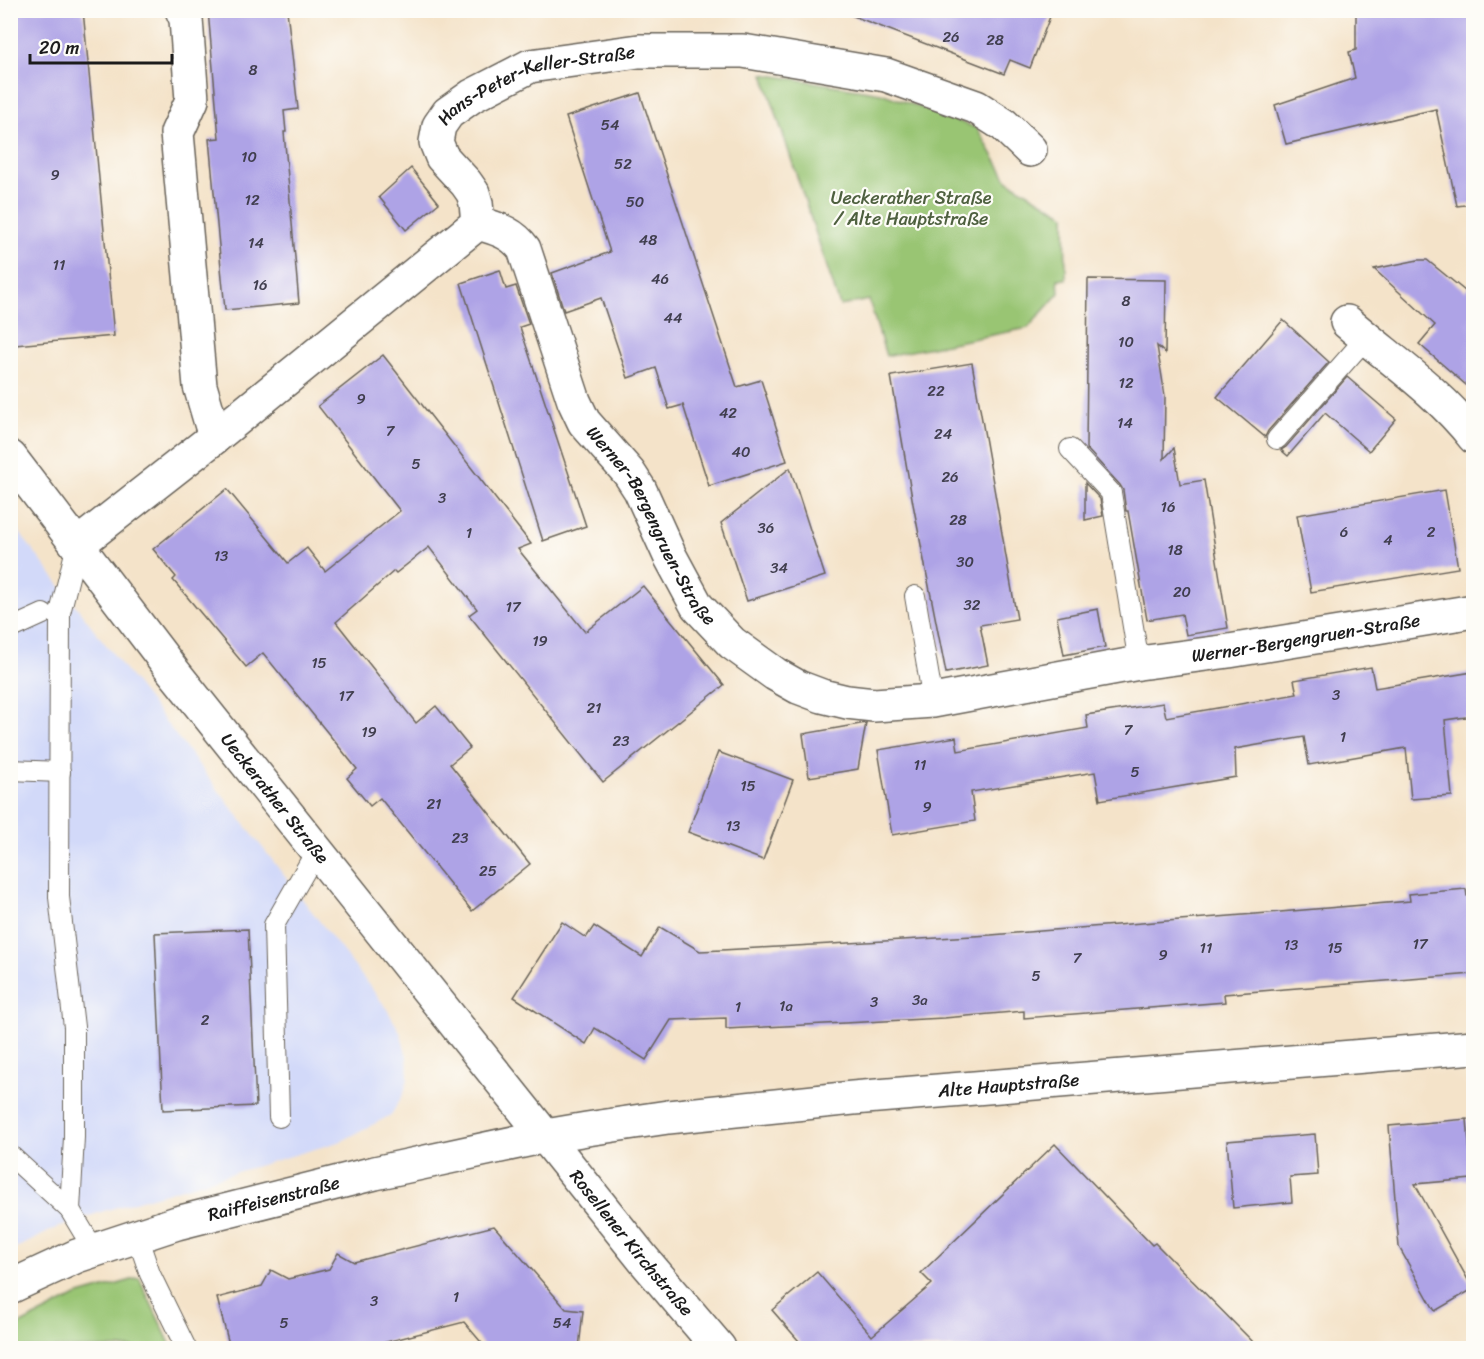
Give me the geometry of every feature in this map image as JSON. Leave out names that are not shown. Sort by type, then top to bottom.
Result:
[{"type":"street","points":[[182,10],[186,19],[192,100],[177,133],[200,386],[215,437]]},
{"type":"street","name":"Hans-Peter-Keller-Straße","points":[[478,222],[473,193],[442,157],[436,142],[439,126],[448,113],[472,96],[530,66],[639,51],[664,49],[743,51],[886,75],[976,107],[1004,125],[1030,150]]},
{"type":"street","points":[[77,545],[215,437],[478,222]]},
{"type":"street","name":"Werner-Bergengruen-Straße","points":[[478,222],[508,233],[524,249],[574,401],[584,422],[629,472],[697,606],[732,643],[775,674],[798,687],[847,702],[874,705],[933,700],[1139,663],[1228,651],[1473,611]]},
{"type":"street","points":[[1356,330],[1434,395],[1460,420],[1473,437]]},
{"type":"street","name":"Ueckerather Straße","points":[[10,457],[173,671],[546,1136]]},
{"type":"street","name":"Alte Hauptstraße","points":[[546,1136],[668,1117],[853,1098],[1473,1047]]},
{"type":"street","name":"Raiffeisenstraße","points":[[10,1287],[94,1250],[177,1223],[375,1173],[546,1136]]},
{"type":"street","name":"Rosellener Kirchstraße","points":[[546,1136],[644,1260],[719,1348]]},
{"type":"lane","points":[[1277,439],[1356,330]]},
{"type":"lane","points":[[1070,449],[1111,493],[1139,663]]},
{"type":"lane","points":[[69,1210],[74,1137],[74,1027],[59,897],[60,613],[77,545]]},
{"type":"lane","points":[[915,597],[933,700]]},
{"type":"lane","points":[[10,629],[43,614]]},
{"type":"lane","points":[[10,770],[60,772]]},
{"type":"lane","points":[[279,1117],[274,925],[317,850]]},
{"type":"lane","points":[[10,1155],[69,1210],[94,1250]]},
{"type":"lane","points":[[137,1236],[150,1274],[186,1348]]},
{"type":"shaded area","points":[[10,518],[385,1006],[400,1032],[407,1057],[408,1078],[404,1093],[391,1115],[342,1141],[104,1211],[58,1227],[11,1251]]},
{"type":"green space","name":"Ueckerather Straße / Alte Hauptstraße","points":[[763,74],[881,93],[977,128],[1008,181],[1065,215],[1066,279],[1058,279],[1059,293],[1028,328],[886,356],[869,300],[840,306]]},
{"type":"green space","points":[[139,1278],[172,1348],[11,1348],[11,1329],[76,1296]]},
{"type":"building","points":[[10,10],[83,10],[114,336],[15,345],[10,295]]},
{"type":"building","points":[[208,10],[287,10],[298,109],[284,111],[286,132],[284,132],[299,303],[225,310],[209,139],[219,138]]},
{"type":"building","points":[[848,10],[1029,10],[1027,16],[1051,14],[1030,68],[1010,60],[1004,74],[848,14]]},
{"type":"building","points":[[1356,10],[1473,10],[1473,204],[1457,206],[1436,109],[1286,144],[1275,105],[1355,78],[1349,52],[1356,50]]},
{"type":"building","points":[[640,93],[737,387],[761,380],[787,461],[709,486],[683,405],[669,409],[656,368],[628,378],[601,298],[564,311],[552,273],[610,252],[566,117]]},
{"type":"building","points":[[411,168],[439,203],[406,230],[379,197]]},
{"type":"building","points":[[1427,260],[1465,291],[1473,281],[1473,391],[1419,344],[1435,325],[1374,269]]},
{"type":"building","points":[[500,270],[506,289],[516,286],[529,324],[520,327],[586,526],[543,541],[461,283]]},
{"type":"building","points":[[1088,279],[1166,280],[1165,353],[1157,346],[1165,396],[1164,459],[1174,448],[1180,484],[1204,480],[1228,628],[1186,635],[1182,614],[1147,620],[1123,490],[1086,448]]},
{"type":"building","points":[[1283,320],[1329,362],[1265,437],[1217,397]]},
{"type":"building","points":[[383,355],[531,544],[518,549],[585,632],[643,586],[724,685],[603,782],[469,615],[477,609],[429,547],[396,573],[394,571],[336,622],[416,723],[436,706],[470,748],[450,764],[530,864],[472,911],[380,798],[370,806],[347,778],[357,769],[263,653],[246,667],[173,580],[176,577],[153,549],[227,489],[288,563],[307,548],[325,571],[400,511],[318,406]]},
{"type":"building","points":[[972,363],[1017,619],[980,625],[988,665],[946,673],[891,376]]},
{"type":"building","points":[[1347,377],[1396,419],[1369,451],[1325,413],[1288,456],[1281,450]]},
{"type":"building","points":[[790,468],[825,576],[747,601],[721,523]]},
{"type":"building","points":[[1085,483],[1100,499],[1103,516],[1085,520]]},
{"type":"building","points":[[1445,490],[1458,568],[1311,592],[1297,515]]},
{"type":"building","points":[[1098,609],[1105,647],[1064,655],[1057,617]]},
{"type":"building","points":[[1371,667],[1375,688],[1473,672],[1473,716],[1445,720],[1452,796],[1411,799],[1406,748],[1309,765],[1304,737],[1235,749],[1236,777],[1100,800],[1095,772],[971,792],[975,821],[892,835],[878,750],[956,737],[958,751],[1088,728],[1086,715],[1163,703],[1166,717],[1297,694],[1294,680]]},
{"type":"building","points":[[866,723],[858,769],[809,777],[803,734]]},
{"type":"building","points":[[718,752],[793,780],[763,860],[688,832]]},
{"type":"building","points":[[1466,889],[1467,896],[1473,895],[1473,974],[1224,994],[1225,1002],[1024,1018],[1024,1011],[944,1018],[726,1029],[726,1018],[671,1020],[646,1060],[595,1028],[586,1044],[514,997],[562,922],[586,938],[594,926],[642,957],[660,927],[700,951],[722,950],[991,935],[1268,913],[1410,901],[1409,894]]},
{"type":"building","points":[[248,929],[256,1106],[163,1110],[155,933]]},
{"type":"building","points":[[1467,1119],[1472,1179],[1415,1184],[1473,1289],[1435,1311],[1399,1247],[1389,1126]]},
{"type":"building","points":[[1315,1134],[1318,1175],[1290,1177],[1292,1202],[1233,1208],[1227,1141]]},
{"type":"building","points":[[1055,1144],[1152,1245],[1155,1243],[1259,1348],[805,1348],[772,1310],[817,1272],[872,1336],[932,1284],[921,1273]]},
{"type":"building","points":[[494,1226],[566,1309],[583,1311],[579,1348],[486,1348],[464,1322],[363,1348],[230,1348],[217,1298],[262,1286],[271,1270],[288,1279],[329,1269],[338,1253],[354,1262]]}]
